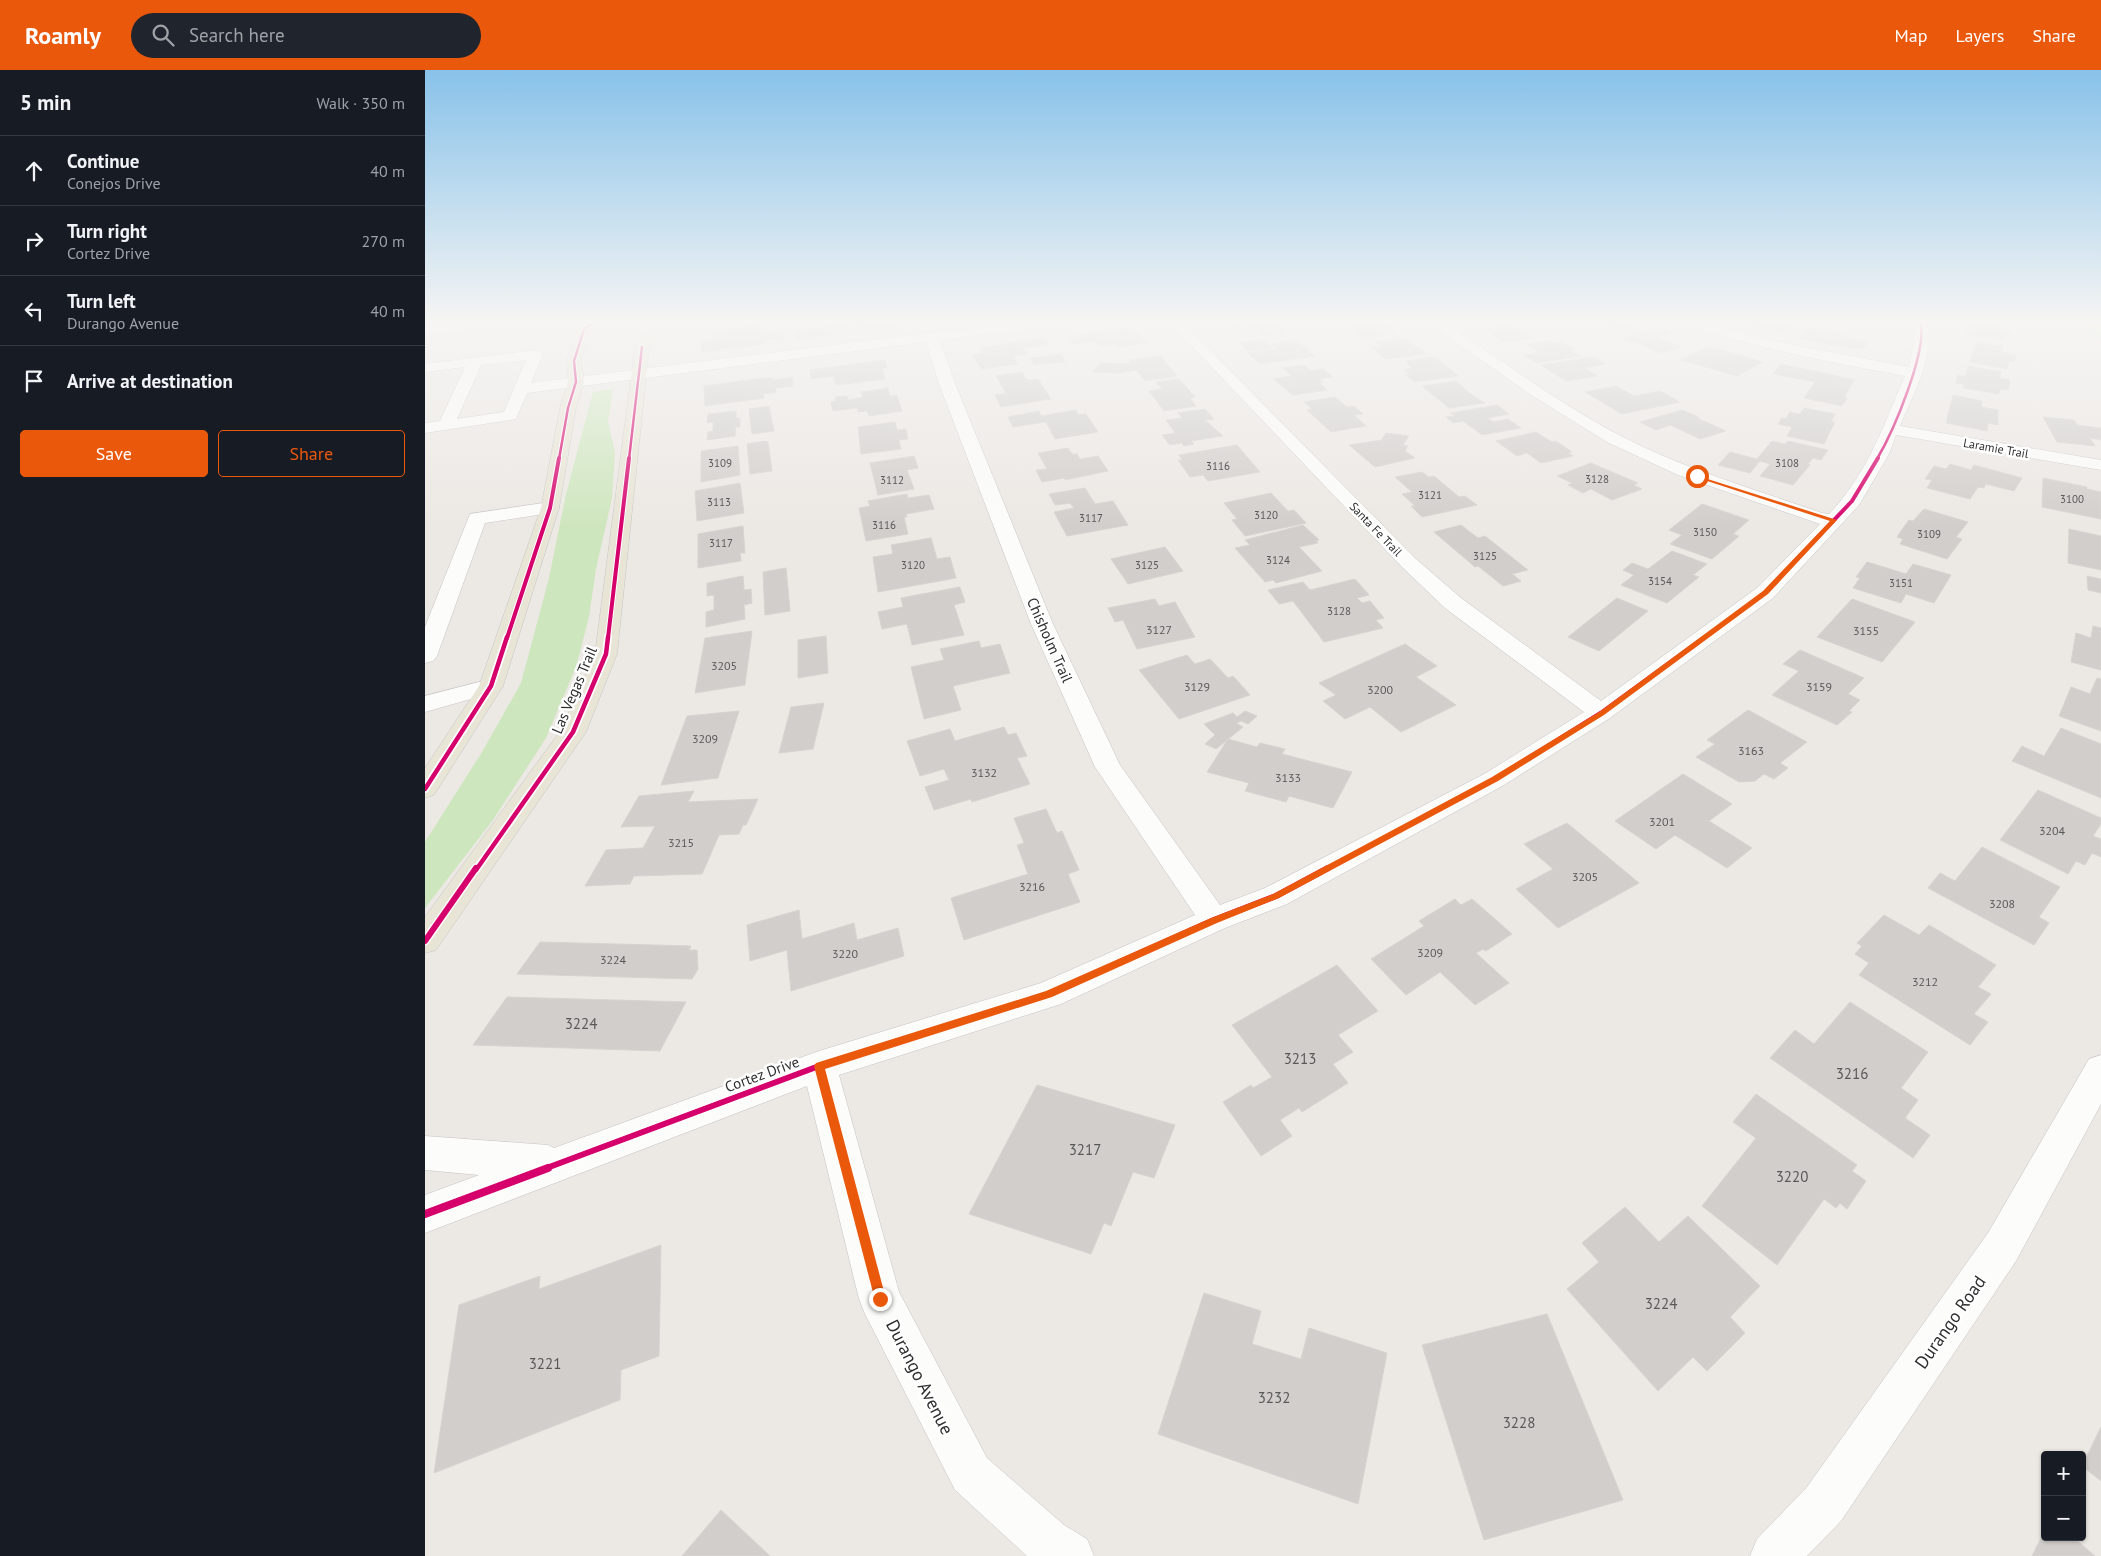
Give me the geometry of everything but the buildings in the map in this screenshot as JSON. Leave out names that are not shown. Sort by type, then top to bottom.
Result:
[{"type":"main road","points":[[425,789],[491,686],[551,508],[568,408],[573,389]]},
{"type":"main road","name":"Las Vegas Trail","points":[[425,941],[573,732],[606,654],[637,389]]},
{"type":"street","points":[[446,425],[462,389]]},
{"type":"street","points":[[425,428],[510,416],[521,389]]},
{"type":"street","name":"Chisholm Trail","points":[[949,389],[1042,624],[1108,767],[1214,920]]},
{"type":"street","name":"Santa Fe Trail","points":[[1241,389],[1421,574],[1453,603],[1601,713]]},
{"type":"street","points":[[1535,389],[1583,421],[1639,452],[1697,476],[1819,518],[1834,520]]},
{"type":"street","name":"Cortez Drive","points":[[425,1214],[819,1066],[1049,994],[1214,920],[1276,896],[1495,779],[1601,713],[1765,593],[1852,501],[1880,454],[1908,389]]},
{"type":"street","name":"Laramie Trail","points":[[1890,429],[2101,465]]},
{"type":"street","points":[[425,656],[477,518],[551,508]]},
{"type":"street","points":[[425,704],[491,686]]},
{"type":"street","name":"Durango Avenue","points":[[819,1066],[880,1299],[971,1474],[1047,1542],[1070,1556]]},
{"type":"street","name":"Durango Road","points":[[1774,1556],[1824,1504],[2002,1247],[2101,1070]]},
{"type":"street","name":"Cortez Drive","points":[[425,1153],[554,1164]]},
{"type":"green space","points":[[613,389],[608,421],[615,453],[612,498],[596,569],[589,617],[576,667],[546,738],[493,820],[425,908],[425,842],[482,752],[521,683],[549,578],[566,494],[593,392]]},
{"type":"cycle path","points":[[425,789],[491,686],[550,508],[568,408],[574,389]]},
{"type":"cycle path","points":[[425,941],[573,732],[606,654],[637,389]]},
{"type":"cycle path","points":[[425,1214],[819,1066],[1049,994],[1214,920],[1276,896],[1495,779],[1601,713],[1765,593],[1852,501],[1880,454],[1907,389]]},
{"type":"route","points":[[880,1299],[819,1066],[1049,994],[1214,920],[1276,896],[1495,779],[1601,713],[1765,593],[1834,520],[1819,518],[1697,476]]}]
